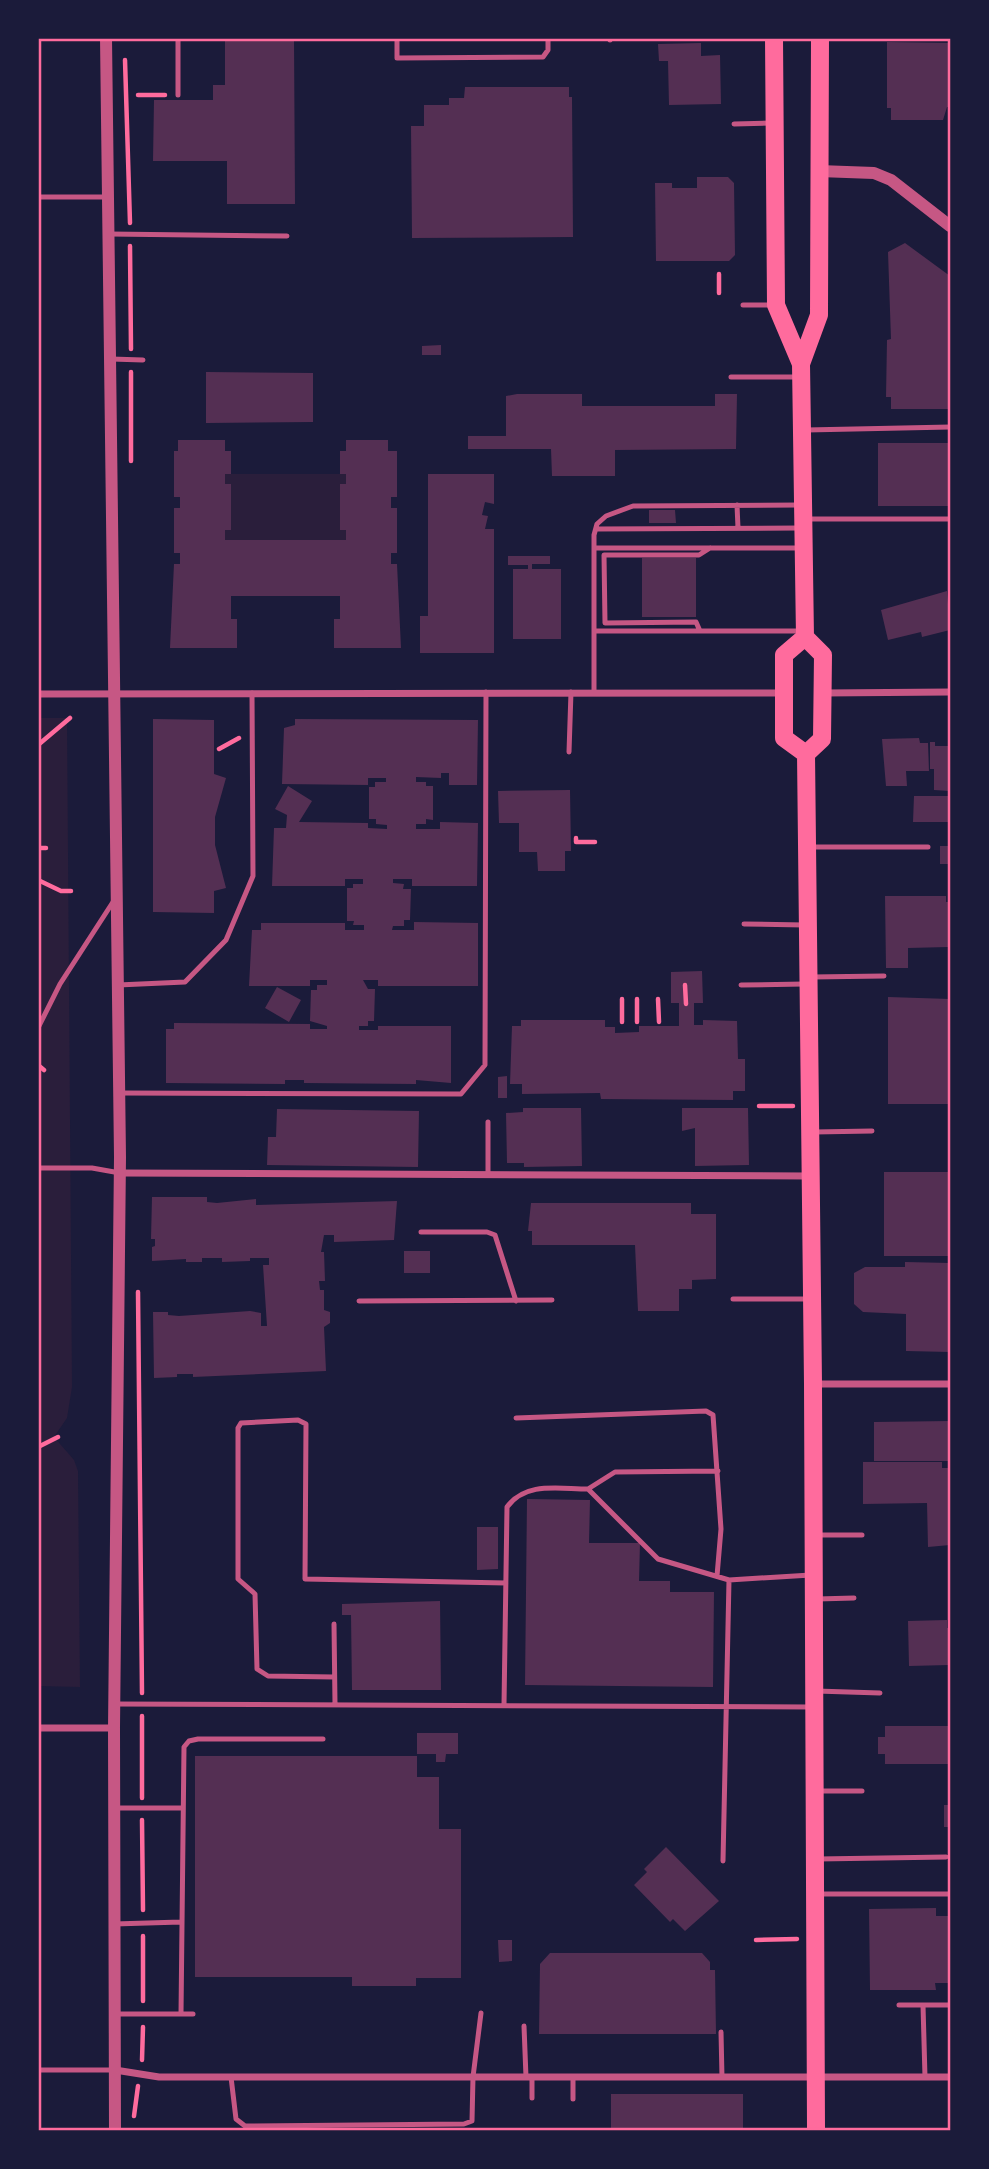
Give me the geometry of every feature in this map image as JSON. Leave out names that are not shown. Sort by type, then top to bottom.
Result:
[{"type":"highway","points":[[774,38],[776,305],[801,370]]},
{"type":"highway","points":[[816,2130],[813,1299],[807,754],[822,739],[823,654],[805,634],[801,370],[819,315],[820,38]]},
{"type":"highway","points":[[805,634],[784,655],[784,738],[807,754]]},
{"type":"street","points":[[106,38],[120,1173],[114,1704],[115,2130]]},
{"type":"street","points":[[819,171],[874,173],[891,180],[950,226]]},
{"type":"street","points":[[38,694],[784,692]]},
{"type":"street","points":[[823,692],[950,692]]},
{"type":"street","points":[[120,1173],[811,1176]]},
{"type":"street","points":[[813,1384],[950,1384]]},
{"type":"street","points":[[38,1728],[114,1728]]},
{"type":"street","points":[[115,2070],[159,2077],[950,2077]]},
{"type":"lane","points":[[177,38],[177,95]]},
{"type":"lane","points":[[397,38],[397,58],[543,57],[548,50],[548,38]]},
{"type":"lane","points":[[734,124],[774,123]]},
{"type":"lane","points":[[38,197],[108,197]]},
{"type":"lane","points":[[109,234],[287,236]]},
{"type":"lane","points":[[743,305],[776,305]]},
{"type":"lane","points":[[111,359],[143,360]]},
{"type":"lane","points":[[731,377],[801,370]]},
{"type":"lane","points":[[802,430],[950,427]]},
{"type":"lane","points":[[737,505],[738,528]]},
{"type":"lane","points":[[594,693],[594,548],[596,529],[606,516],[633,506],[737,505],[803,517],[950,519]]},
{"type":"lane","points":[[596,529],[738,528],[803,517]]},
{"type":"lane","points":[[594,548],[804,548]]},
{"type":"lane","points":[[700,631],[696,622],[605,623],[604,555],[699,555],[710,548]]},
{"type":"lane","points":[[594,631],[805,634]]},
{"type":"lane","points":[[118,985],[186,982],[226,940],[253,876],[252,692]]},
{"type":"lane","points":[[119,1093],[461,1094],[485,1065],[486,692]]},
{"type":"lane","points":[[569,752],[571,692]]},
{"type":"lane","points":[[807,847],[928,847]]},
{"type":"lane","points":[[38,1028],[60,984],[117,895]]},
{"type":"lane","points":[[744,925],[808,925]]},
{"type":"lane","points":[[741,985],[884,976]]},
{"type":"lane","points":[[38,1012],[46,1012]]},
{"type":"lane","points":[[488,1122],[488,1174]]},
{"type":"lane","points":[[811,1132],[872,1131]]},
{"type":"lane","points":[[38,1168],[92,1168],[120,1173]]},
{"type":"lane","points":[[421,1233],[487,1232],[495,1236],[516,1301]]},
{"type":"lane","points":[[733,1299],[813,1299]]},
{"type":"lane","points":[[359,1301],[552,1300]]},
{"type":"lane","points":[[516,1418],[706,1411],[713,1415],[716,1427],[721,1529],[718,1576]]},
{"type":"lane","points":[[334,1676],[268,1676],[257,1669],[256,1594],[237,1579],[238,1428],[241,1423],[298,1420],[306,1424],[305,1579],[506,1583]]},
{"type":"lane","points":[[504,1705],[507,1507],[517,1494],[530,1489],[589,1489],[615,1472],[718,1471]]},
{"type":"lane","points":[[589,1489],[658,1559],[729,1580],[814,1575]]},
{"type":"lane","points":[[814,1535],[862,1535]]},
{"type":"lane","points":[[723,1861],[729,1580]]},
{"type":"lane","points":[[814,1599],[854,1598]]},
{"type":"lane","points":[[334,1624],[335,1704]]},
{"type":"lane","points":[[114,1704],[725,1707],[880,1693]]},
{"type":"lane","points":[[181,2014],[182,1756],[189,1741],[323,1739]]},
{"type":"lane","points":[[815,1791],[862,1791]]},
{"type":"lane","points":[[114,1808],[182,1808]]},
{"type":"lane","points":[[815,1859],[946,1857]]},
{"type":"lane","points":[[815,1894],[950,1894]]},
{"type":"lane","points":[[114,1924],[181,1922]]},
{"type":"lane","points":[[923,2005],[925,2077]]},
{"type":"lane","points":[[899,2006],[950,2005]]},
{"type":"lane","points":[[472,2130],[473,2077],[481,2013]]},
{"type":"lane","points":[[114,2014],[193,2014]]},
{"type":"lane","points":[[524,2026],[532,2098]]},
{"type":"lane","points":[[721,2032],[722,2077]]},
{"type":"lane","points":[[38,2070],[115,2070]]},
{"type":"lane","points":[[231,2077],[236,2119],[246,2126],[464,2124],[472,2121]]},
{"type":"lane","points":[[573,2077],[573,2099]]},
{"type":"path","points":[[138,95],[177,95]]},
{"type":"path","points":[[719,274],[719,293]]},
{"type":"path","points":[[38,746],[70,718]]},
{"type":"path","points":[[219,749],[239,737]]},
{"type":"path","points":[[576,838],[576,842],[595,842]]},
{"type":"path","points":[[38,848],[46,848]]},
{"type":"path","points":[[38,880],[61,891],[71,891]]},
{"type":"path","points":[[685,985],[686,1004]]},
{"type":"path","points":[[622,999],[622,1022]]},
{"type":"path","points":[[637,999],[637,1022]]},
{"type":"path","points":[[659,999],[659,1022]]},
{"type":"path","points":[[38,1065],[44,1070]]},
{"type":"path","points":[[759,1106],[810,1106]]},
{"type":"path","points":[[38,1447],[58,1437]]},
{"type":"path","points":[[756,1940],[815,1939]]},
{"type":"shaded area","points":[[225,474],[346,474],[346,484],[340,485],[340,530],[346,530],[346,540],[225,540],[225,530],[231,530],[231,485],[225,484]]},
{"type":"shaded area","points":[[38,718],[67,718],[72,1387],[67,1418],[54,1437],[74,1460],[78,1471],[80,1687],[39,1686]]},
{"type":"building","points":[[225,38],[294,38],[295,204],[227,204],[227,161],[153,161],[154,100],[213,100],[213,85],[225,85]]},
{"type":"building","points":[[887,42],[950,43],[950,107],[947,107],[943,120],[891,120],[891,108],[887,108]]},
{"type":"building","points":[[701,43],[701,56],[720,55],[721,104],[669,105],[668,61],[659,61],[658,44]]},
{"type":"building","points":[[465,87],[569,87],[569,97],[572,97],[573,237],[412,238],[411,126],[424,126],[424,105],[449,105],[449,98],[464,98]]},
{"type":"building","points":[[697,177],[728,177],[734,183],[735,255],[729,261],[656,261],[655,183],[672,183],[672,188],[697,188]]},
{"type":"building","points":[[905,243],[950,276],[950,409],[891,409],[891,397],[886,397],[887,340],[891,339],[888,252]]},
{"type":"building","points":[[441,345],[441,355],[422,355],[422,346]]},
{"type":"building","points":[[206,372],[313,373],[313,422],[206,423]]},
{"type":"building","points":[[582,394],[582,406],[715,406],[715,394],[737,394],[736,449],[615,450],[615,476],[552,476],[551,449],[468,449],[468,436],[506,436],[506,396]]},
{"type":"building","points":[[178,440],[225,440],[225,451],[231,451],[231,474],[225,474],[225,484],[231,484],[231,530],[225,530],[225,540],[346,540],[346,530],[340,530],[340,484],[346,484],[346,474],[340,474],[340,451],[346,451],[346,440],[388,440],[388,451],[397,451],[397,497],[391,497],[391,508],[397,508],[397,553],[391,553],[391,564],[397,564],[401,648],[334,648],[334,619],[340,619],[340,596],[231,596],[231,619],[237,619],[237,648],[170,648],[174,564],[180,564],[180,553],[174,553],[174,508],[180,508],[180,497],[174,497],[174,451],[178,451]]},
{"type":"building","points":[[878,443],[950,443],[950,506],[878,506]]},
{"type":"building","points":[[428,474],[494,474],[494,504],[485,502],[482,515],[488,516],[485,529],[494,529],[494,653],[420,653],[420,616],[428,616]]},
{"type":"building","points":[[649,510],[675,510],[676,523],[649,523]]},
{"type":"building","points":[[508,556],[550,556],[550,564],[532,564],[532,569],[561,569],[561,639],[513,639],[513,569],[528,569],[528,565],[508,565]]},
{"type":"building","points":[[642,558],[696,558],[696,617],[642,617]]},
{"type":"building","points":[[947,591],[950,630],[922,637],[921,632],[888,640],[881,610]]},
{"type":"building","points":[[153,719],[214,720],[214,774],[226,778],[215,817],[215,845],[226,888],[214,891],[214,913],[153,912]]},
{"type":"building","points":[[295,719],[478,720],[477,785],[449,785],[449,773],[441,773],[441,778],[416,777],[416,782],[426,782],[426,786],[433,786],[433,820],[426,819],[426,824],[416,824],[416,829],[440,829],[440,822],[478,823],[477,886],[412,886],[412,879],[393,879],[393,883],[404,884],[403,889],[411,889],[410,920],[404,920],[404,926],[393,926],[392,930],[414,930],[414,922],[478,923],[478,986],[378,986],[378,980],[363,980],[368,989],[375,989],[374,1021],[368,1021],[368,1026],[359,1026],[359,1030],[378,1030],[378,1026],[451,1026],[451,1083],[416,1080],[416,1084],[304,1083],[304,1080],[285,1080],[285,1084],[166,1083],[166,1029],[174,1029],[174,1023],[310,1024],[310,1029],[327,1029],[327,1026],[310,1021],[311,990],[317,990],[317,985],[327,985],[327,980],[310,980],[310,986],[249,986],[252,930],[261,930],[261,923],[345,923],[345,930],[364,930],[364,925],[353,925],[354,921],[347,921],[347,888],[353,888],[353,884],[363,884],[363,879],[345,879],[345,886],[272,886],[274,828],[286,828],[287,815],[275,809],[288,786],[312,801],[299,822],[368,823],[368,828],[387,829],[387,825],[376,824],[376,819],[369,819],[369,787],[375,787],[375,782],[386,782],[386,778],[368,778],[368,785],[282,784],[284,728],[295,725]]},
{"type":"building","points":[[919,738],[920,743],[928,743],[929,771],[906,771],[907,786],[886,786],[882,739]]},
{"type":"building","points":[[930,742],[935,742],[935,746],[949,746],[950,791],[934,790],[934,769],[930,769]]},
{"type":"building","points":[[570,790],[571,851],[565,851],[565,871],[538,871],[537,852],[519,852],[519,823],[499,823],[498,791]]},
{"type":"building","points":[[914,796],[950,796],[950,822],[913,822]]},
{"type":"building","points":[[940,846],[950,846],[950,864],[940,864]]},
{"type":"building","points":[[885,896],[946,896],[946,902],[950,902],[948,947],[908,948],[908,968],[886,968]]},
{"type":"building","points":[[702,971],[703,1003],[694,1003],[694,1025],[703,1025],[703,1020],[737,1021],[738,1059],[745,1059],[745,1091],[733,1091],[733,1100],[601,1099],[600,1093],[522,1094],[522,1084],[510,1084],[512,1026],[521,1026],[521,1020],[605,1020],[605,1027],[615,1027],[615,1033],[639,1032],[639,1026],[679,1026],[679,1003],[671,1003],[671,972]]},
{"type":"building","points":[[277,987],[301,1000],[289,1022],[265,1008]]},
{"type":"building","points":[[888,997],[950,999],[950,1104],[888,1104]]},
{"type":"building","points":[[507,1076],[507,1098],[498,1098],[498,1077]]},
{"type":"building","points":[[523,1108],[581,1108],[582,1166],[524,1167],[524,1163],[507,1163],[506,1113],[523,1112]]},
{"type":"building","points":[[682,1108],[748,1108],[749,1165],[695,1166],[695,1128],[682,1131]]},
{"type":"building","points":[[277,1109],[419,1111],[418,1167],[267,1165],[268,1137],[276,1137]]},
{"type":"building","points":[[884,1172],[950,1172],[950,1256],[884,1256]]},
{"type":"building","points":[[152,1197],[207,1197],[207,1202],[217,1203],[256,1199],[256,1205],[397,1201],[394,1240],[334,1242],[334,1235],[324,1235],[321,1252],[324,1252],[325,1281],[319,1281],[320,1290],[324,1290],[324,1310],[330,1312],[330,1323],[324,1327],[326,1371],[193,1377],[193,1374],[177,1374],[177,1377],[154,1378],[153,1312],[168,1312],[168,1315],[179,1316],[250,1311],[261,1313],[261,1326],[267,1326],[263,1265],[269,1265],[269,1258],[222,1262],[222,1258],[202,1258],[202,1262],[186,1262],[186,1259],[152,1261],[155,1239],[151,1239]]},
{"type":"building","points":[[531,1203],[691,1203],[691,1214],[716,1214],[716,1279],[692,1280],[692,1289],[679,1289],[679,1311],[638,1311],[635,1245],[532,1245],[532,1231],[528,1231]]},
{"type":"building","points":[[404,1251],[430,1251],[430,1273],[404,1273]]},
{"type":"building","points":[[905,1262],[950,1263],[950,1352],[906,1351],[906,1314],[863,1312],[854,1304],[854,1273],[865,1267],[905,1267]]},
{"type":"building","points":[[950,1421],[950,1461],[874,1461],[874,1422]]},
{"type":"building","points":[[863,1462],[942,1462],[942,1468],[950,1468],[950,1545],[928,1547],[927,1503],[863,1504]]},
{"type":"building","points":[[527,1499],[590,1500],[589,1543],[640,1543],[639,1581],[670,1581],[670,1592],[714,1592],[713,1687],[525,1685]]},
{"type":"building","points":[[477,1527],[498,1527],[498,1569],[477,1570]]},
{"type":"building","points":[[440,1601],[441,1690],[352,1690],[351,1615],[342,1615],[342,1604]]},
{"type":"building","points":[[947,1620],[947,1628],[950,1628],[949,1665],[909,1666],[908,1621]]},
{"type":"building","points":[[885,1726],[950,1726],[950,1764],[885,1764],[885,1754],[878,1754],[878,1737],[885,1737]]},
{"type":"building","points":[[417,1733],[458,1733],[458,1754],[446,1754],[445,1762],[436,1762],[436,1754],[417,1754]]},
{"type":"building","points":[[195,1756],[417,1756],[417,1777],[439,1777],[439,1829],[461,1829],[461,1978],[416,1978],[416,1986],[352,1986],[352,1977],[195,1977]]},
{"type":"building","points":[[944,1805],[950,1805],[950,1827],[944,1827]]},
{"type":"building","points":[[666,1847],[719,1901],[685,1931],[673,1919],[670,1922],[634,1885],[647,1872],[644,1869]]},
{"type":"building","points":[[936,1908],[936,1916],[950,1916],[950,1983],[935,1983],[936,1990],[870,1990],[869,1909]]},
{"type":"building","points":[[498,1940],[512,1940],[512,1961],[499,1962]]},
{"type":"building","points":[[550,1953],[702,1953],[710,1962],[710,1970],[715,1970],[716,2034],[539,2034],[540,1964]]},
{"type":"building","points":[[611,2094],[743,2094],[743,2130],[611,2130]]}]
